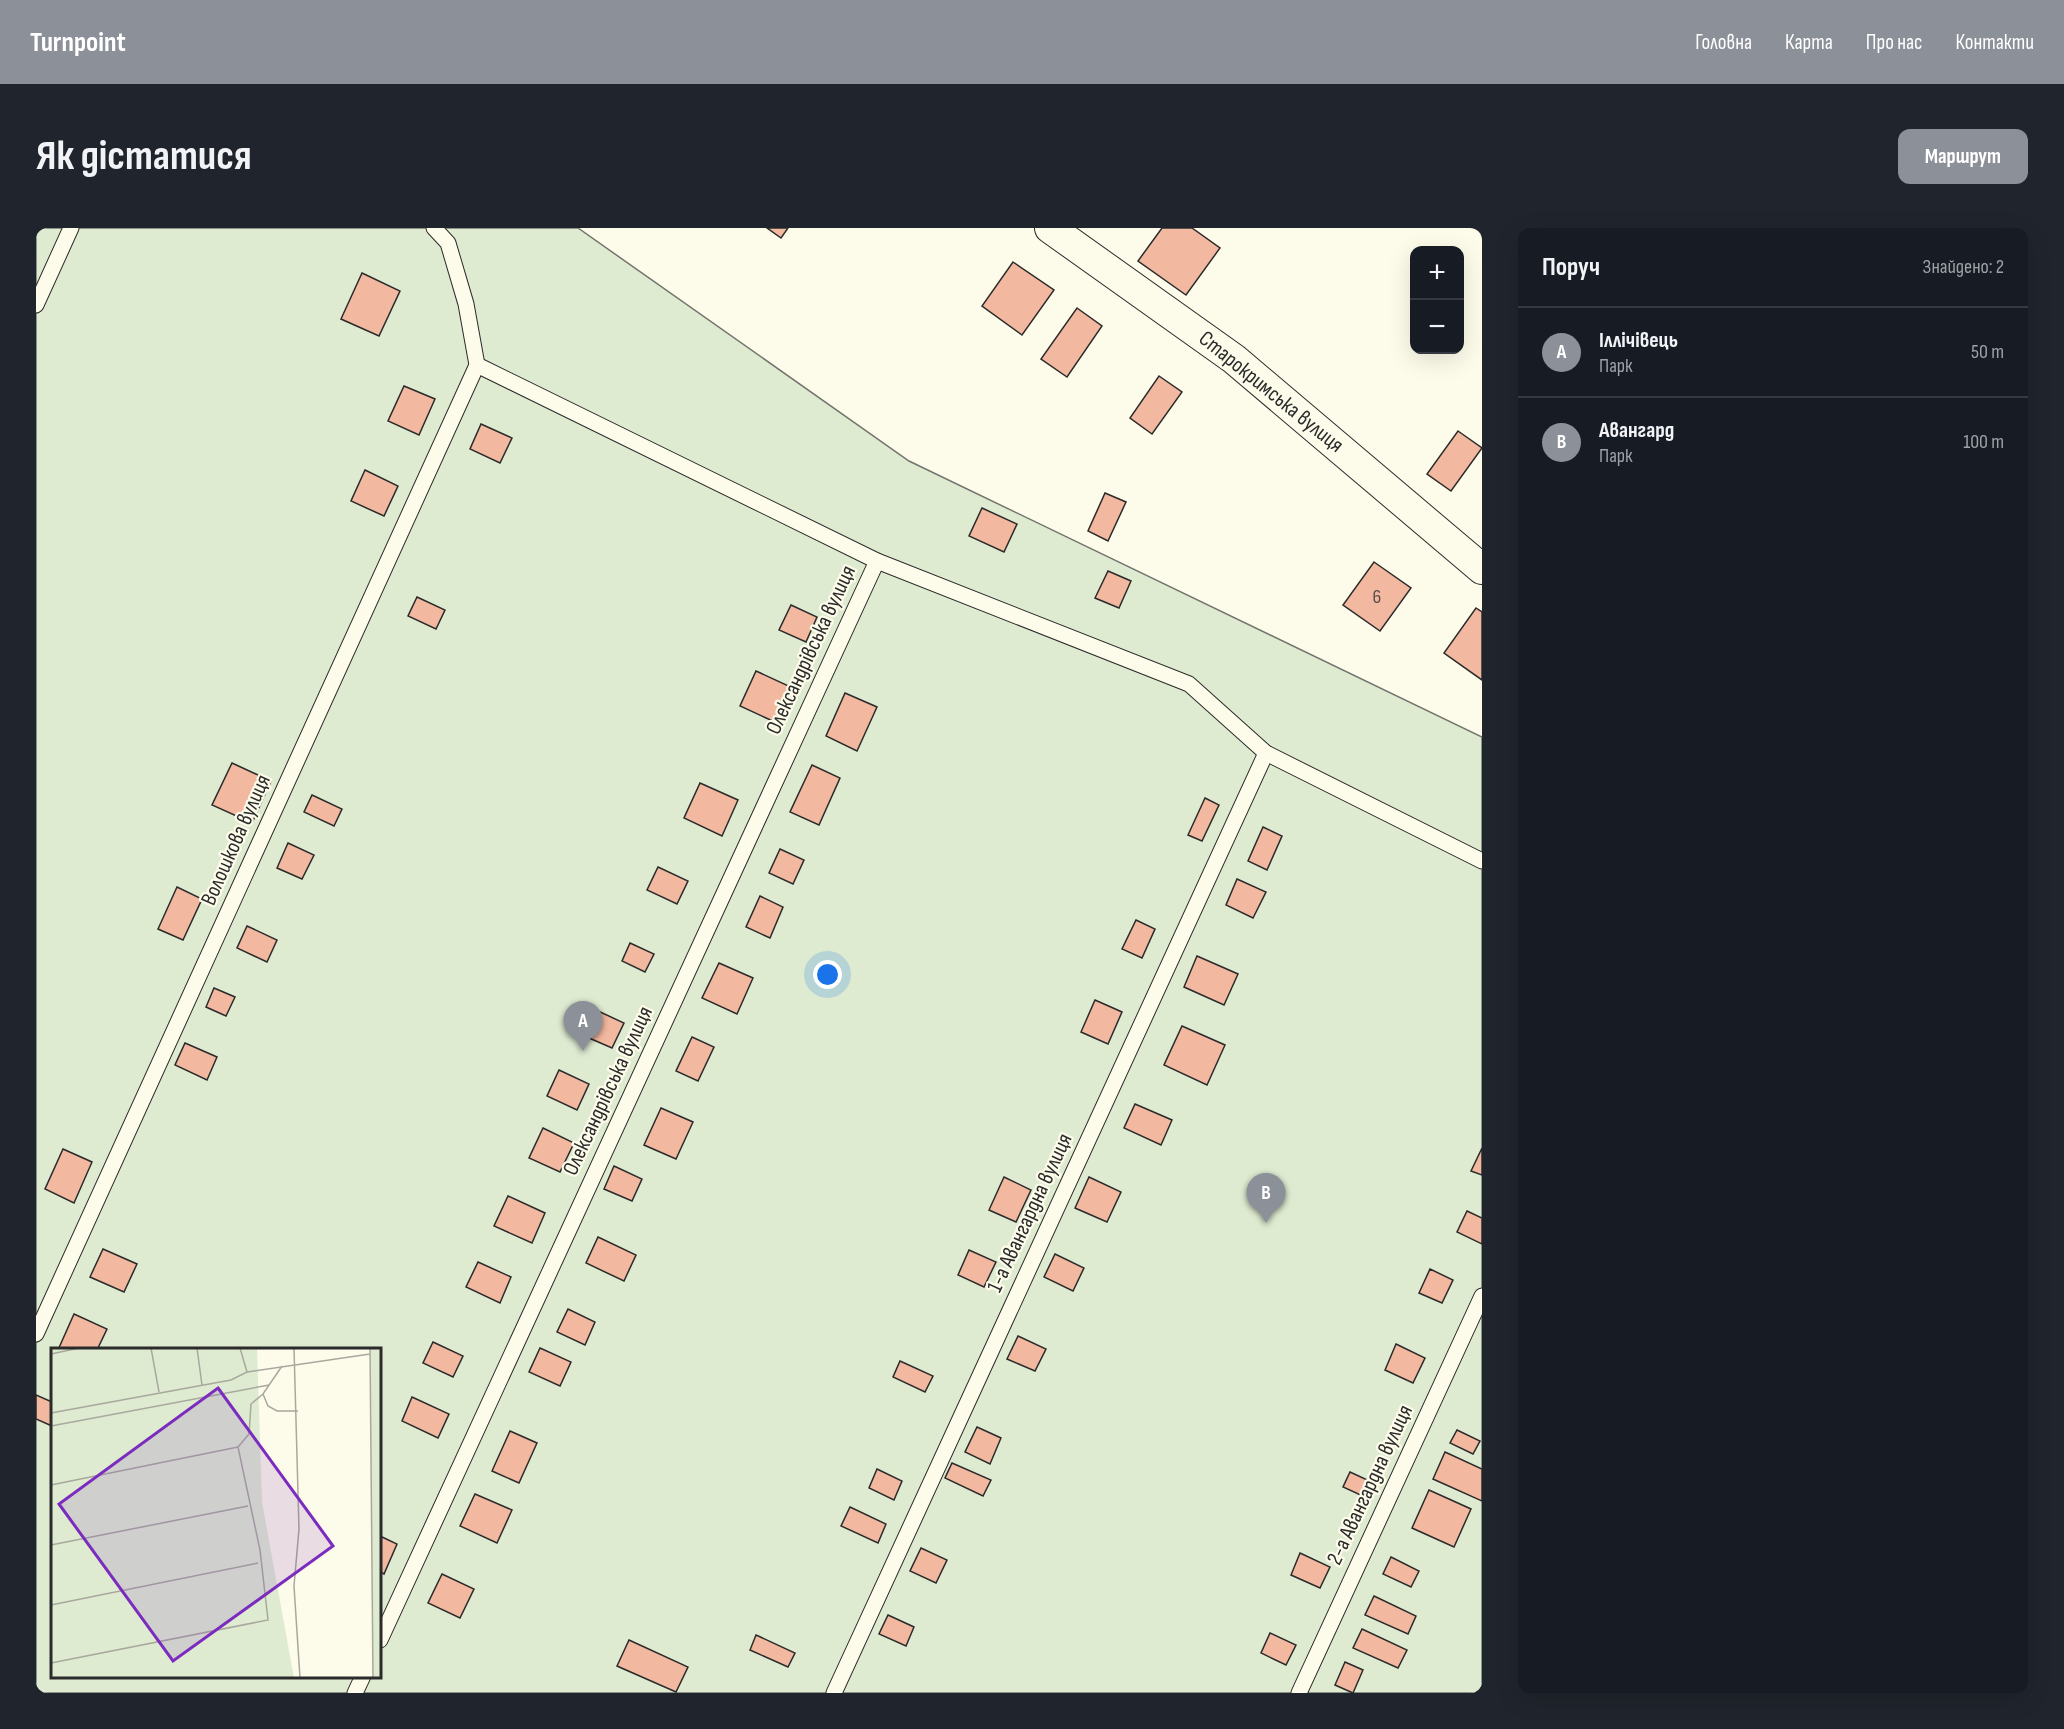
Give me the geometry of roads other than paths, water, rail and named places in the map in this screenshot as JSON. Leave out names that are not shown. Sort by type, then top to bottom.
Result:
[{"type":"street","name":"Старокримська вулиця","points":[[1050,228],[1234,359],[1482,569]]},
{"type":"lane","points":[[36,305],[71,228]]},
{"type":"lane","points":[[434,228],[448,243],[466,304],[477,365],[876,561],[1189,684],[1266,753],[1482,861]]},
{"type":"lane","name":"Волошкова вулиця","points":[[36,1334],[477,365]]},
{"type":"lane","name":"Олександрівська вулиця","points":[[381,1638],[876,561]]},
{"type":"lane","name":"1-а Авангардна вулиця","points":[[834,1693],[1266,753]]},
{"type":"lane","name":"2-а Авангардна вулиця","points":[[1299,1693],[1482,1296]]},
{"type":"lane","points":[[355,1693],[362,1678]]},
{"type":"place","name":"Іллічівець","points":[[583,1051]]},
{"type":"place","name":"Авангард","points":[[1266,1223]]}]
